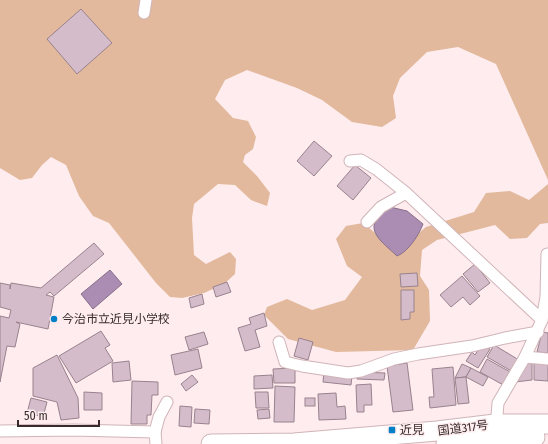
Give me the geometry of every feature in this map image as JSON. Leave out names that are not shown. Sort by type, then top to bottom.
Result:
[{"type":"highway","name":"国道317号","points":[[211,444],[439,440],[548,424]]},
{"type":"highway","name":"国道317号","points":[[496,431],[548,436]]},
{"type":"street","points":[[144,13],[146,0]]},
{"type":"street","points":[[350,161],[361,160],[376,168],[545,315]]},
{"type":"street","points":[[367,222],[380,207],[406,194]]},
{"type":"street","points":[[496,431],[498,403],[525,357],[545,315],[547,254]]},
{"type":"street","points":[[279,342],[285,362],[348,373],[361,371],[394,359],[472,346],[538,332]]},
{"type":"street","points":[[525,357],[548,359]]},
{"type":"street","points":[[156,444],[155,432],[159,417],[167,402]]},
{"type":"street","points":[[0,431],[73,430],[155,432]]},
{"type":"shaded area","points":[[0,0],[548,0],[548,180],[496,64],[458,47],[427,52],[400,78],[393,96],[396,118],[382,127],[352,122],[322,100],[297,88],[247,70],[225,80],[215,99],[233,118],[248,121],[256,137],[253,149],[245,155],[243,162],[257,176],[270,193],[267,206],[251,200],[235,185],[218,184],[194,204],[192,218],[194,255],[206,264],[230,252],[236,259],[235,274],[224,284],[204,293],[182,298],[170,297],[156,283],[109,223],[93,216],[79,196],[66,165],[51,157],[42,165],[32,178],[20,180],[0,168]]},
{"type":"shaded area","points":[[548,184],[548,223],[540,224],[527,238],[510,239],[495,225],[437,240],[422,250],[420,276],[429,290],[430,321],[413,350],[336,352],[288,339],[264,315],[267,307],[287,299],[312,310],[345,300],[362,277],[347,266],[336,239],[346,226],[363,223],[397,251],[426,227],[474,212],[486,193],[510,191],[529,200]]},
{"type":"shaded area","points":[[390,207],[407,211],[423,224],[413,243],[397,256],[383,243],[376,234],[374,228],[378,218]]},
{"type":"shaded area","points":[[110,270],[122,284],[93,309],[81,294]]},
{"type":"building","points":[[81,9],[112,43],[77,74],[47,39]]},
{"type":"building","points":[[314,141],[332,156],[314,176],[297,161]]},
{"type":"building","points":[[355,165],[371,178],[353,200],[337,186]]},
{"type":"building","points":[[94,243],[104,254],[54,296],[50,292],[46,295],[54,297],[48,329],[16,322],[20,324],[15,347],[7,346],[0,382],[0,316],[9,318],[11,310],[0,307],[0,283],[10,285],[10,289],[11,283],[41,288]]},
{"type":"building","points":[[475,264],[490,283],[478,292],[463,274]]},
{"type":"building","points":[[417,273],[418,286],[401,287],[400,274]]},
{"type":"building","points":[[462,276],[480,296],[470,305],[463,297],[451,307],[440,295]]},
{"type":"building","points":[[227,282],[231,292],[216,297],[213,287]]},
{"type":"building","points":[[401,290],[414,290],[414,312],[410,312],[410,319],[401,320]]},
{"type":"building","points":[[202,294],[204,304],[191,308],[189,298]]},
{"type":"building","points":[[264,313],[267,326],[255,330],[260,347],[245,351],[238,328],[251,324],[249,318]]},
{"type":"building","points":[[101,331],[110,345],[105,348],[113,361],[76,383],[59,356]]},
{"type":"building","points":[[204,332],[208,344],[189,350],[185,337]]},
{"type":"building","points":[[542,332],[548,333],[548,353],[537,352]]},
{"type":"building","points":[[299,338],[313,342],[308,360],[294,356]]},
{"type":"building","points":[[482,344],[490,349],[478,368],[466,361],[472,352],[475,355]]},
{"type":"building","points":[[494,345],[519,360],[513,372],[487,357]]},
{"type":"building","points":[[198,349],[202,368],[175,375],[171,355]]},
{"type":"building","points":[[57,355],[78,398],[79,418],[61,420],[57,402],[33,396],[33,368]]},
{"type":"building","points":[[487,359],[512,373],[505,386],[480,372]]},
{"type":"building","points":[[526,360],[532,360],[532,380],[515,382]]},
{"type":"building","points":[[129,361],[131,380],[113,382],[112,363]]},
{"type":"building","points":[[407,363],[413,410],[393,412],[387,366]]},
{"type":"building","points":[[534,363],[548,363],[548,381],[534,380]]},
{"type":"building","points":[[462,364],[471,368],[466,377],[455,378]]},
{"type":"building","points":[[453,367],[456,405],[430,408],[429,397],[434,397],[432,369]]},
{"type":"building","points":[[295,368],[295,383],[274,383],[273,369]]},
{"type":"building","points":[[471,368],[488,377],[483,386],[466,377]]},
{"type":"building","points":[[324,371],[352,376],[351,385],[323,382]]},
{"type":"building","points":[[359,372],[385,373],[384,380],[357,379]]},
{"type":"building","points":[[192,375],[198,382],[186,391],[181,384]]},
{"type":"building","points":[[272,375],[273,388],[254,389],[254,376]]},
{"type":"building","points":[[466,377],[469,403],[458,404],[455,378]]},
{"type":"building","points":[[132,381],[158,382],[158,395],[152,395],[151,415],[147,415],[147,424],[131,424]]},
{"type":"building","points":[[371,384],[372,405],[364,405],[364,412],[357,412],[356,385]]},
{"type":"building","points":[[275,386],[295,387],[294,422],[274,422]]},
{"type":"building","points":[[84,392],[102,393],[102,410],[84,410]]},
{"type":"building","points":[[255,392],[268,392],[269,408],[256,408]]},
{"type":"building","points":[[336,393],[337,407],[345,406],[346,419],[319,420],[318,394]]},
{"type":"building","points":[[31,398],[47,402],[43,417],[27,413]]},
{"type":"building","points":[[305,398],[315,398],[315,406],[305,406]]},
{"type":"building","points":[[180,406],[192,407],[191,427],[179,426]]},
{"type":"building","points":[[195,409],[210,410],[209,424],[194,423]]},
{"type":"building","points":[[269,409],[270,418],[258,419],[257,410]]},
{"type":"place","name":"今治市立近見小学校","points":[[54,319]]},
{"type":"place","name":"近見","points":[[392,430]]}]
